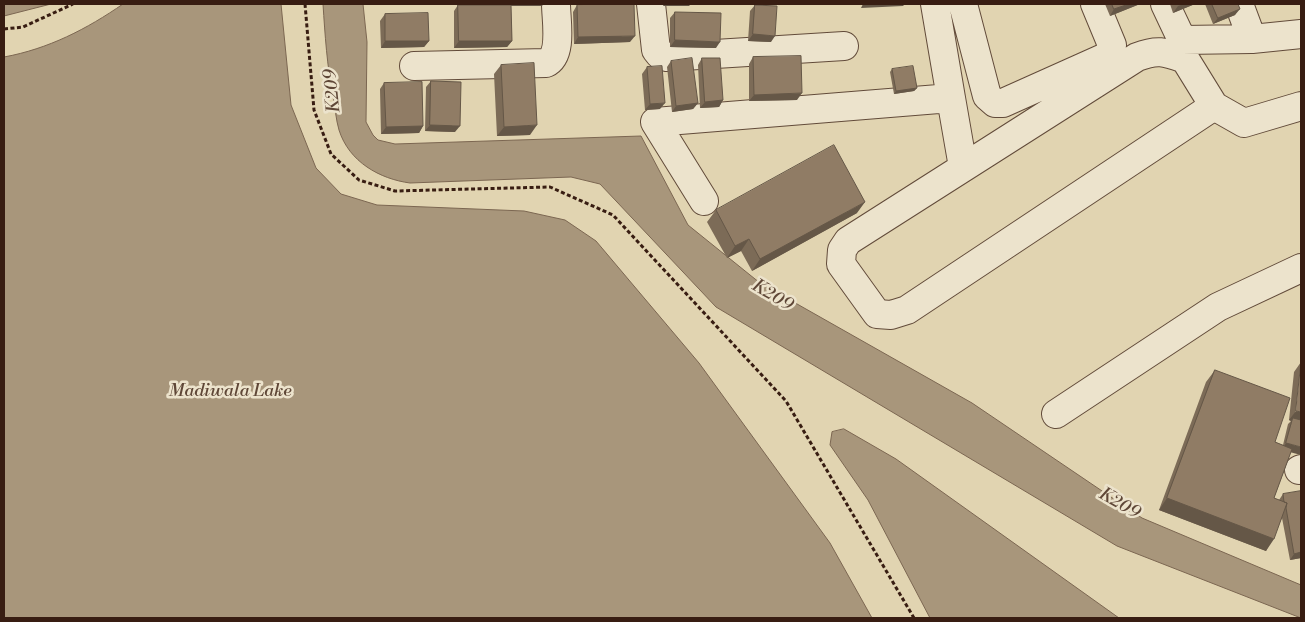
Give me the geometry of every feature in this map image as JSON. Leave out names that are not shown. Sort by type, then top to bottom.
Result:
[{"type":"street","points":[[414,66],[546,63],[552,60],[556,52],[556,4]]},
{"type":"street","points":[[651,4],[656,50],[660,56],[844,46]]},
{"type":"street","points":[[935,4],[963,167]]},
{"type":"street","points":[[962,4],[986,96],[995,103],[1003,103],[1108,56],[1112,45],[1095,4]]},
{"type":"street","points":[[1165,4],[1184,50],[1214,106],[1244,123],[1301,106]]},
{"type":"street","points":[[1239,4],[1252,39]]},
{"type":"street","points":[[1214,106],[907,310],[891,315],[877,314],[841,264],[842,250],[848,241],[1137,57],[1153,51],[1184,50],[1252,39],[1301,34]]},
{"type":"street","points":[[704,201],[655,122],[951,98]]},
{"type":"street","points":[[1056,414],[1218,307],[1301,268]]},
{"type":"path","points":[[4,29],[23,27],[73,4]]},
{"type":"path","points":[[305,4],[314,110],[330,154],[360,180],[395,191],[550,187],[613,215],[786,401],[914,618]]},
{"type":"water","points":[[4,4],[51,4],[4,16]]},
{"type":"water","name":"Madiwala Lake","points":[[123,4],[281,4],[291,105],[316,168],[341,194],[377,205],[524,211],[565,220],[596,241],[699,363],[830,543],[872,618],[4,618],[4,57],[36,49],[66,37],[95,22]]},
{"type":"water","name":"K209","points":[[323,4],[363,4],[367,42],[366,122],[378,140],[395,144],[641,136],[688,225],[760,283],[972,403],[1142,518],[1301,585],[1301,618],[1117,546],[716,307],[600,184],[571,177],[410,183],[388,178],[367,167],[350,151],[339,130],[325,39]]},
{"type":"water","points":[[844,429],[896,459],[1119,618],[930,618],[868,500],[830,445],[832,432]]},
{"type":"building","points":[[634,4],[635,36],[578,37],[577,5]]},
{"type":"building","points":[[1112,4],[1129,4],[1114,9]]},
{"type":"building","points":[[1212,4],[1238,4],[1240,9],[1218,18]]},
{"type":"building","points":[[458,5],[511,5],[512,41],[459,41]]},
{"type":"building","points":[[755,5],[777,6],[775,36],[753,34]]},
{"type":"building","points":[[675,12],[721,13],[720,42],[675,40]]},
{"type":"building","points":[[428,13],[429,41],[385,41],[385,14]]},
{"type":"building","points":[[801,56],[802,93],[754,95],[753,57]]},
{"type":"building","points":[[692,58],[698,103],[676,106],[671,61]]},
{"type":"building","points":[[702,58],[720,58],[723,100],[705,102]]},
{"type":"building","points":[[534,63],[537,125],[504,127],[501,65]]},
{"type":"building","points":[[662,66],[665,103],[650,104],[647,67]]},
{"type":"building","points":[[913,66],[917,88],[896,91],[892,69]]},
{"type":"building","points":[[431,81],[461,82],[460,126],[430,125]]},
{"type":"building","points":[[422,82],[423,126],[386,127],[384,83]]},
{"type":"building","points":[[834,145],[865,202],[760,259],[749,239],[735,246],[716,210]]},
{"type":"building","points":[[1301,362],[1301,412],[1296,411]]},
{"type":"building","points":[[1215,370],[1290,398],[1275,442],[1292,449],[1274,498],[1287,503],[1274,539],[1167,498]]},
{"type":"building","points":[[1293,418],[1301,420],[1301,447],[1286,443]]},
{"type":"building","points":[[1301,491],[1301,552],[1294,554],[1286,508],[1287,503],[1284,502],[1283,494]]}]
